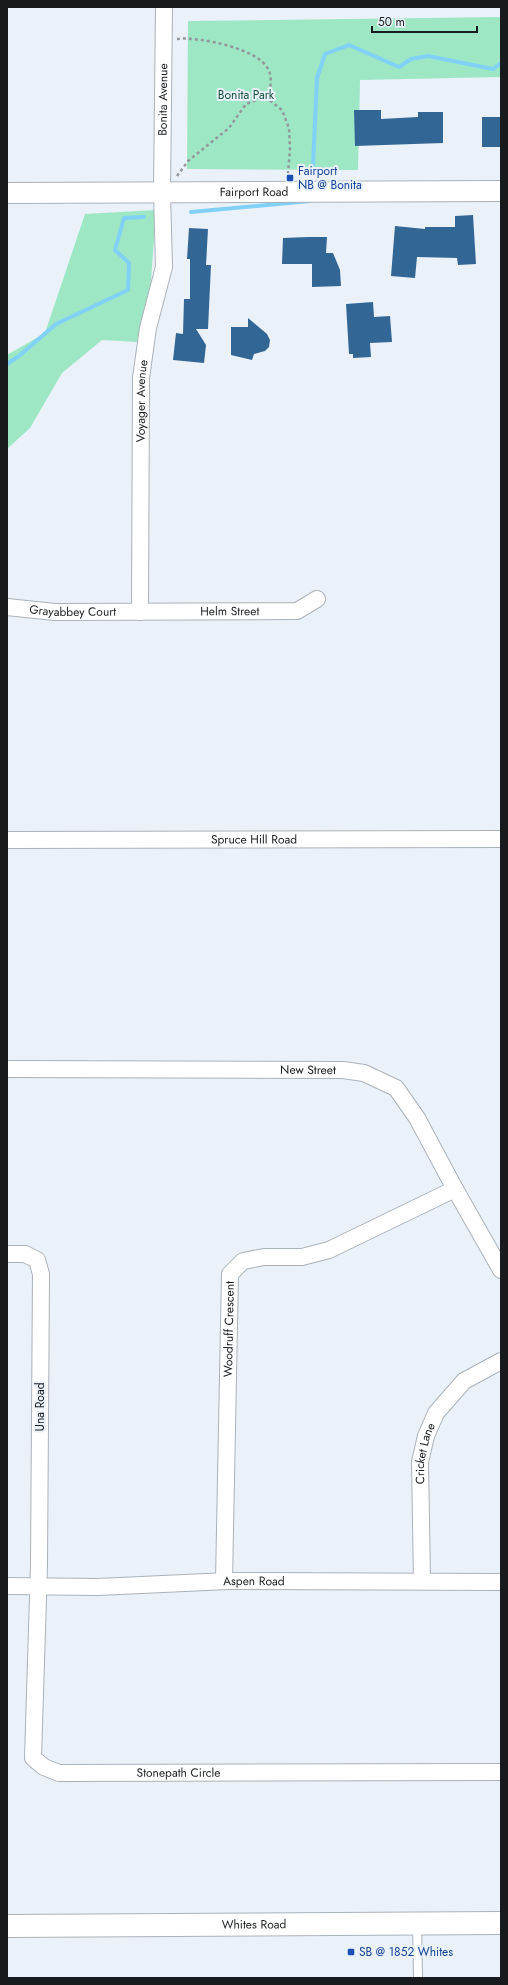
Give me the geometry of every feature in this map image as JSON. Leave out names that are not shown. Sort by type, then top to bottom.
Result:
[{"type":"main road","name":"Whites Road","points":[[7,1926],[417,1922],[501,1923]]},
{"type":"street","name":"Bonita Avenue","points":[[162,193],[164,7]]},
{"type":"street","name":"Fairport Road","points":[[7,193],[162,193],[184,191],[501,191]]},
{"type":"street","name":"Voyager Avenue","points":[[140,612],[141,378],[148,328],[164,267],[162,193]]},
{"type":"street","name":"Helm Street","points":[[140,612],[297,611],[317,599]]},
{"type":"street","name":"Grayabbey Court","points":[[7,607],[55,612],[140,612]]},
{"type":"street","name":"Spruce Hill Road","points":[[7,840],[501,840]]},
{"type":"street","name":"New Street","points":[[7,1070],[343,1070],[364,1074],[396,1088],[417,1118],[501,1270]]},
{"type":"street","name":"Woodruff Crescent","points":[[224,1581],[230,1274],[243,1261],[264,1256],[302,1257],[329,1250],[455,1189]]},
{"type":"street","name":"Una Road","points":[[7,1254],[25,1254],[37,1260],[41,1274],[38,1586]]},
{"type":"street","name":"Cricket Lane","points":[[422,1581],[420,1462],[426,1436],[436,1413],[464,1381],[501,1361]]},
{"type":"street","name":"Aspen Road","points":[[7,1586],[142,1586],[224,1581],[501,1582]]},
{"type":"street","name":"Stonepath Circle","points":[[38,1586],[33,1758],[44,1767],[59,1773],[501,1772]]},
{"type":"lane","points":[[417,1922],[418,1978]]},
{"type":"path","points":[[164,40],[183,38],[195,39],[236,48],[260,59],[268,67],[271,77],[268,99]]},
{"type":"path","points":[[162,193],[184,168],[188,161],[229,128],[246,104],[258,99],[268,99],[282,110],[289,128],[290,149],[288,173]]},
{"type":"green space","name":"Bonita Park","points":[[501,17],[501,77],[360,80],[358,170],[187,169],[188,21]]},
{"type":"green space","points":[[156,210],[151,281],[137,342],[102,340],[62,373],[30,428],[7,449],[7,355],[45,333],[85,214]]},
{"type":"building","points":[[354,110],[381,110],[381,119],[418,117],[418,112],[443,112],[443,143],[355,146]]},
{"type":"building","points":[[482,117],[501,117],[501,147],[482,147]]},
{"type":"building","points":[[473,215],[476,264],[458,265],[457,258],[417,257],[415,278],[391,276],[395,226],[425,229],[425,227],[455,227],[455,216]]},
{"type":"building","points":[[189,228],[208,229],[206,265],[211,265],[208,329],[196,329],[206,345],[204,363],[173,360],[176,333],[183,334],[184,299],[190,299],[190,259],[187,259]]},
{"type":"building","points":[[327,237],[326,253],[333,253],[340,270],[341,286],[312,287],[312,264],[282,264],[283,238]]},
{"type":"building","points":[[373,302],[374,317],[390,316],[392,342],[370,343],[371,357],[353,358],[353,354],[349,354],[346,304]]},
{"type":"building","points":[[248,318],[267,334],[270,340],[269,347],[265,351],[254,354],[252,360],[231,355],[231,327],[248,327]]},
{"type":"waterway","points":[[313,166],[317,78],[325,54],[349,45],[399,67],[411,59],[428,56],[493,69],[501,63]]},
{"type":"waterway","points":[[191,212],[310,201]]},
{"type":"waterway","points":[[7,364],[19,356],[56,324],[128,290],[129,263],[115,250],[124,218],[144,217]]},
{"type":"place","name":"Fairport NB @ Bonita","points":[[290,178]]},
{"type":"place","name":"SB @ 1852 Whites","points":[[351,1952]]}]
